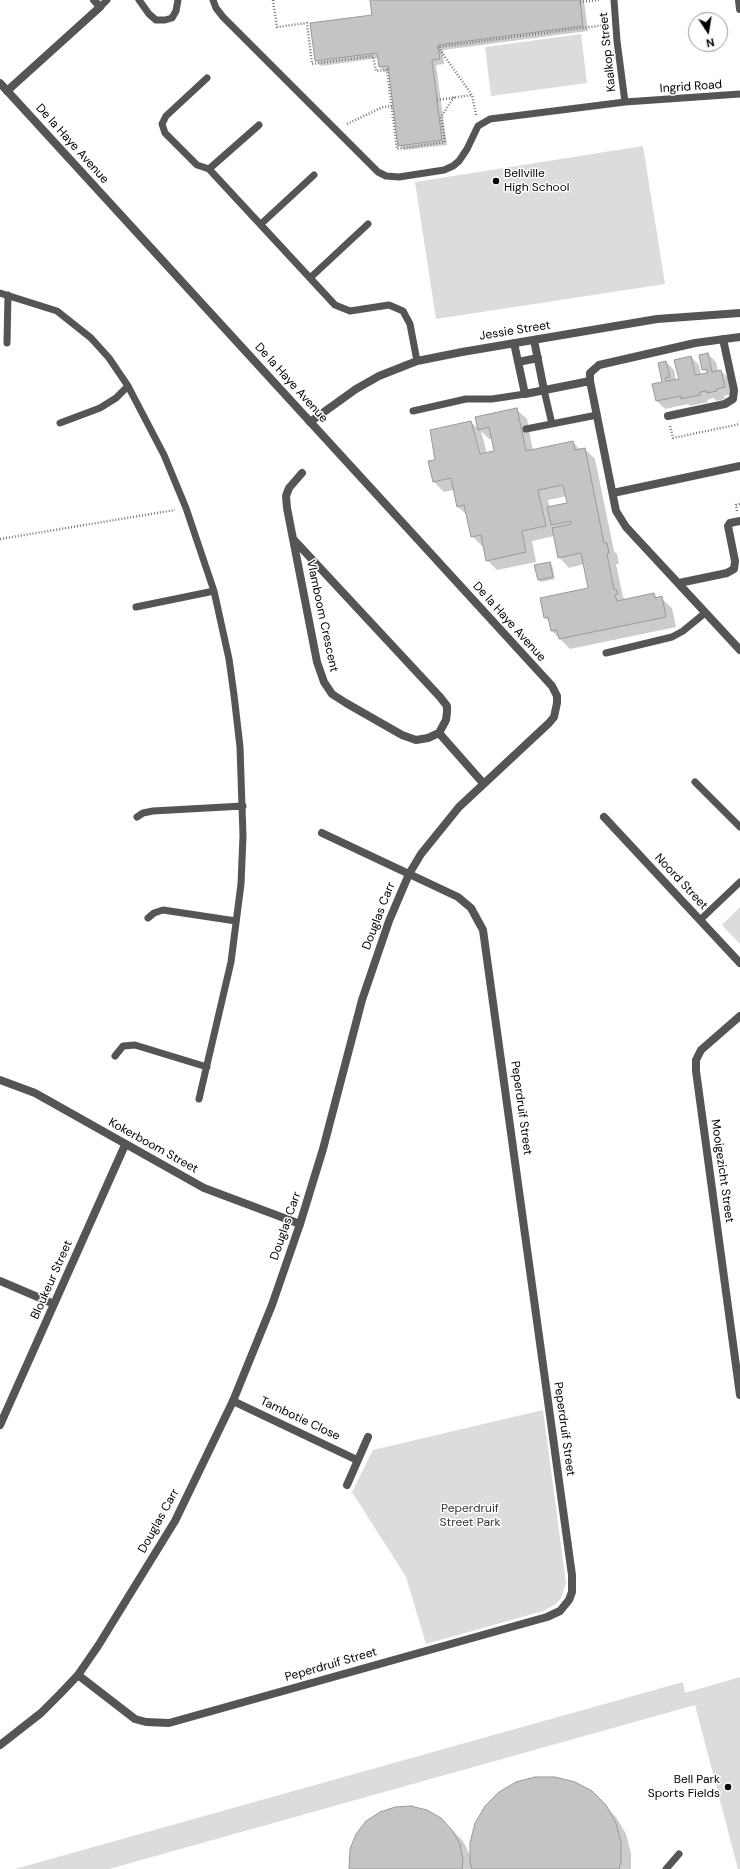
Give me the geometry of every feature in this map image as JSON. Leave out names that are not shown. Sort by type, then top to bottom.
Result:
[{"type":"street","points":[[7,91],[100,7],[94,0]]},
{"type":"street","points":[[739,0],[740,10]]},
{"type":"street","name":"De la Haye Avenue","points":[[0,83],[552,686],[557,703]]},
{"type":"street","name":"Jessie Street","points":[[310,422],[356,389],[379,376],[417,361],[657,319],[740,313]]},
{"type":"street","points":[[740,337],[695,343],[599,364],[590,374],[590,381],[616,511],[626,528],[740,650]]},
{"type":"street","points":[[668,416],[725,404],[733,399],[734,390],[723,339]]},
{"type":"street","points":[[534,340],[544,390]]},
{"type":"street","points":[[514,343],[525,394],[590,381]]},
{"type":"street","points":[[519,365],[539,361]]},
{"type":"street","points":[[613,493],[740,466]]},
{"type":"street","name":"Vlamboom Crescent","points":[[294,540],[447,706],[446,720],[439,733],[428,738],[416,740],[402,735],[332,694],[324,682],[317,662],[287,508],[286,496],[289,488],[302,473]]},
{"type":"street","points":[[679,583],[727,573],[734,569],[735,561],[728,526],[730,523],[740,521]]},
{"type":"street","name":"Douglas Carr","points":[[0,1745],[41,1713],[78,1675],[98,1646],[175,1521],[233,1401],[272,1304],[300,1224],[323,1149],[362,1000],[389,921],[409,874],[421,854],[442,826],[483,783],[554,717],[557,703]]},
{"type":"street","points":[[439,733],[483,783]]},
{"type":"street","name":"Noord Street","points":[[604,817],[740,963]]},
{"type":"street","name":"Peperdruif Street","points":[[78,1675],[135,1719],[146,1722],[169,1723],[547,1617],[560,1611],[569,1600],[573,1584],[485,938],[476,915],[465,902],[458,897],[322,833]]},
{"type":"street","name":"Mooigezicht Street","points":[[740,1016],[701,1050],[696,1060],[696,1071],[737,1352],[740,1395]]},
{"type":"street","name":"Kokerboom Street","points":[[0,1080],[34,1093],[204,1188],[300,1224]]},
{"type":"street","name":"Bloukeur Street","points":[[0,1425],[125,1145]]},
{"type":"street","points":[[0,1281],[54,1304]]},
{"type":"street","name":"Tambotie Close","points":[[233,1401],[358,1460]]},
{"type":"street","points":[[346,1485],[368,1437]]},
{"type":"lane","points":[[100,7],[107,0]]},
{"type":"lane","points":[[139,0],[149,14],[156,20],[165,20],[172,18],[176,11],[178,0]]},
{"type":"lane","points":[[213,0],[216,8],[223,17],[378,172],[386,176],[399,177],[444,170],[453,166],[459,161],[467,150],[478,126]]},
{"type":"lane","name":"Kaalkop Street","points":[[614,0],[624,102]]},
{"type":"lane","points":[[207,78],[166,116],[162,124],[165,133],[197,165],[209,169],[335,305],[344,310],[356,311],[389,305],[403,311],[410,324],[417,361]]},
{"type":"lane","name":"Ingrid Road","points":[[478,126],[490,118],[503,116],[624,102],[740,94]]},
{"type":"lane","points":[[209,169],[259,125]]},
{"type":"lane","points":[[260,224],[314,175]]},
{"type":"lane","points":[[310,278],[368,224]]},
{"type":"lane","points":[[0,293],[57,311],[91,338],[109,358],[128,386],[164,454],[186,508],[214,591],[229,659],[240,747],[243,806],[241,884],[231,962],[208,1067],[199,1099]]},
{"type":"lane","points":[[7,343],[8,295]]},
{"type":"lane","points":[[60,423],[100,408],[116,398],[128,386]]},
{"type":"lane","points":[[544,390],[552,424]]},
{"type":"lane","points":[[413,410],[466,399],[492,399],[525,394]]},
{"type":"lane","points":[[526,429],[597,415]]},
{"type":"lane","points":[[136,607],[214,591]]},
{"type":"lane","points":[[606,653],[672,637],[683,631],[705,613]]},
{"type":"lane","points":[[695,782],[740,827]]},
{"type":"lane","points":[[136,817],[143,813],[153,811],[243,806]]},
{"type":"lane","points":[[700,920],[740,882]]},
{"type":"lane","points":[[148,918],[154,913],[163,910],[236,921]]},
{"type":"lane","points":[[115,1056],[123,1046],[135,1045],[208,1067]]},
{"type":"lane","points":[[666,1869],[679,1854]]},
{"type":"path","points":[[273,0],[277,27],[307,23],[312,64],[374,56],[376,71],[386,70],[397,149],[445,142],[441,117],[454,98]]},
{"type":"path","points":[[580,2],[599,0]]},
{"type":"path","points":[[478,126],[472,95],[438,47],[616,23]]},
{"type":"path","points":[[437,100],[472,95]]},
{"type":"path","points":[[335,130],[384,108],[392,106]]},
{"type":"path","points":[[668,416],[673,438],[740,424]]},
{"type":"path","points":[[0,539],[186,508]]},
{"type":"green space","points":[[581,34],[587,83],[491,96],[485,47]]},
{"type":"green space","points":[[643,146],[665,284],[436,319],[415,182]]},
{"type":"green space","points":[[740,907],[740,944],[722,925]]},
{"type":"green space","name":"Peperdruif Street Park","points":[[543,1410],[566,1583],[561,1598],[556,1604],[543,1611],[426,1644],[406,1577],[352,1492],[373,1450]]},
{"type":"green space","points":[[740,1677],[740,1869],[738,1869],[695,1705],[109,1869],[15,1869],[683,1682],[685,1693]]},
{"type":"building","points":[[370,0],[580,0],[583,26],[438,45],[440,59],[432,60],[442,140],[398,146],[388,66],[379,67],[377,53],[315,61],[310,23],[372,15]]},
{"type":"building","points":[[708,353],[712,372],[721,370],[725,387],[717,389],[717,391],[707,393],[707,391],[700,392],[700,395],[681,399],[681,396],[656,401],[652,384],[662,382],[658,363],[666,361],[670,377],[665,378],[666,381],[679,379],[674,360],[691,356],[695,375],[708,373],[707,369],[702,370],[699,355]]},
{"type":"building","points":[[517,408],[526,451],[573,441],[575,450],[585,448],[604,543],[607,543],[609,553],[607,554],[614,589],[616,589],[618,594],[615,595],[617,601],[654,593],[655,598],[662,596],[666,617],[559,639],[557,630],[551,631],[548,617],[544,618],[540,598],[588,588],[581,553],[558,558],[552,528],[571,524],[571,521],[551,525],[547,507],[567,503],[563,485],[538,490],[546,526],[522,531],[526,552],[486,561],[481,535],[471,537],[464,505],[457,507],[451,478],[433,482],[428,461],[435,460],[430,430],[471,421],[480,454],[494,451],[489,427],[478,430],[475,417]]},
{"type":"building","points":[[550,562],[553,577],[538,580],[534,565]]},
{"type":"building","points":[[535,1777],[555,1777],[575,1782],[592,1791],[606,1805],[616,1823],[621,1842],[621,1862],[619,1869],[472,1869],[470,1862],[470,1843],[475,1823],[485,1806],[499,1792],[516,1782]]},
{"type":"building","points":[[411,1806],[427,1810],[441,1818],[452,1830],[460,1844],[463,1860],[462,1869],[349,1869],[350,1849],[356,1834],[366,1821],[380,1812],[395,1807]]},
{"type":"place","name":"Bellville High School","points":[[496,181]]},
{"type":"place","name":"Bell Park Sports Fields","points":[[728,1787]]}]
